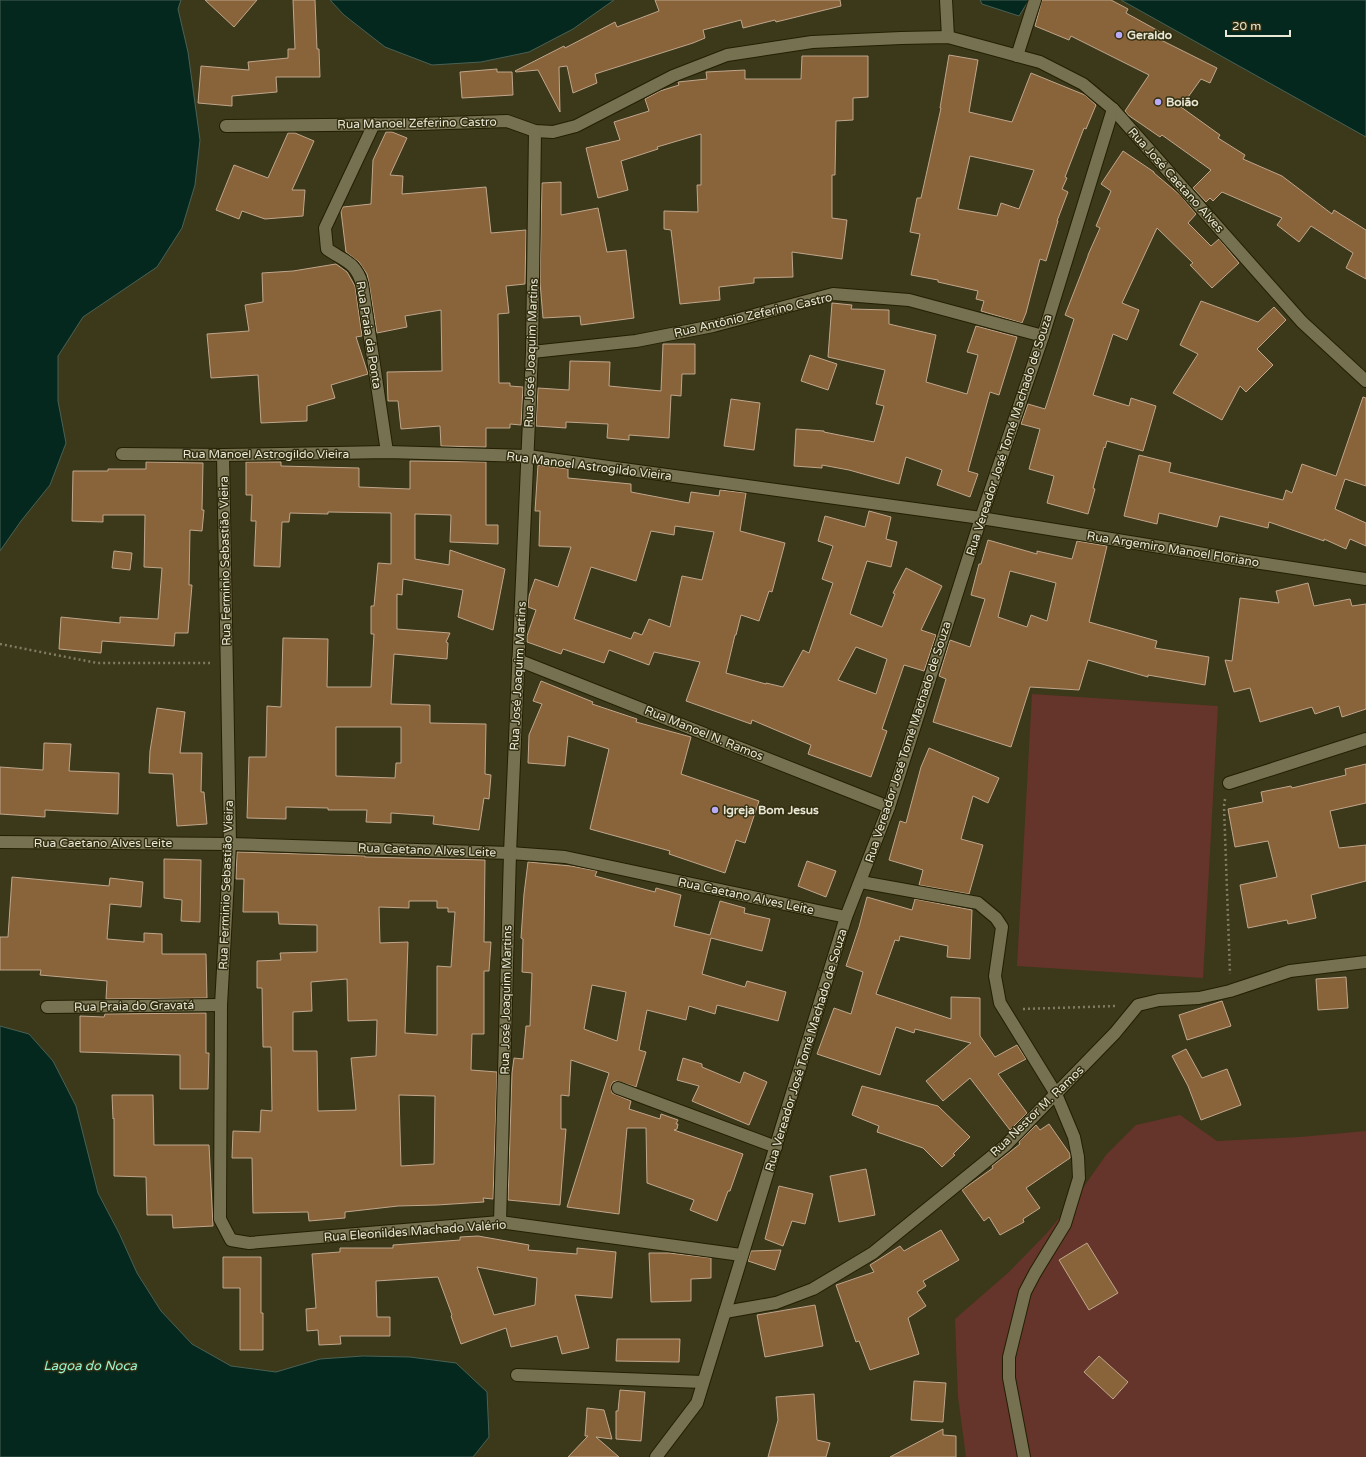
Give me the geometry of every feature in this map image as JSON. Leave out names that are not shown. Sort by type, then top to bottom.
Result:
[{"type":"street","points":[[946,0],[948,37]]},
{"type":"street","points":[[1017,56],[1035,0]]},
{"type":"street","name":"Rua José Caetano Alves","points":[[948,37],[1040,62],[1083,84],[1113,109],[1302,322],[1366,382]]},
{"type":"street","name":"Rua Manoel Zeferino Castro","points":[[226,126],[419,124],[507,121],[535,131],[553,132],[576,126],[673,76],[727,55],[812,42],[948,37]]},
{"type":"street","name":"Rua Vereador José Tomé Machado de Souza","points":[[656,1457],[697,1402],[704,1382],[741,1255],[776,1147],[846,917],[861,882],[889,807],[981,518],[1043,336],[1113,109]]},
{"type":"street","name":"Rua Praia da Ponta","points":[[374,124],[325,228],[327,249],[338,257],[352,264],[359,273],[362,284],[387,452]]},
{"type":"street","name":"Rua José Joaquim Martins","points":[[500,1222],[510,853],[532,352],[535,131]]},
{"type":"street","name":"Rua Antônio Zeferino Castro","points":[[532,352],[636,341],[713,326],[833,294],[909,300],[1043,336]]},
{"type":"street","name":"Rua Manoel Astrogildo Vieira","points":[[122,454],[223,455],[387,452],[528,456],[981,518]]},
{"type":"street","name":"Rua Ferminio Sebastião Vieira","points":[[223,455],[230,844],[221,1005],[220,1218],[232,1240]]},
{"type":"street","name":"Rua Argemiro Manoel Floriano","points":[[981,518],[1247,562],[1366,579]]},
{"type":"street","name":"Rua Manoel N. Ramos","points":[[518,660],[889,807]]},
{"type":"street","points":[[1229,783],[1366,739]]},
{"type":"street","name":"Rua Caetano Alves Leite","points":[[0,842],[230,844],[510,853],[565,857],[846,917]]},
{"type":"street","points":[[861,882],[978,903],[996,918],[1002,927],[995,976],[1000,1003],[1056,1094],[1074,1137],[1078,1157],[1079,1178],[1065,1224],[1025,1292],[1009,1357],[1009,1378],[1024,1457]]},
{"type":"street","points":[[1138,1005],[1159,1000],[1199,998],[1230,991],[1290,971],[1366,962]]},
{"type":"street","name":"Rua Praia do Gravatá","points":[[47,1007],[221,1005]]},
{"type":"street","name":"Rua Nestor M. Ramos","points":[[725,1312],[776,1303],[813,1289],[873,1253],[1006,1145],[1115,1033],[1138,1005]]},
{"type":"street","points":[[618,1088],[776,1147]]},
{"type":"street","name":"Rua Eleonildes Machado Valério","points":[[232,1240],[249,1243],[500,1222],[741,1255]]},
{"type":"street","points":[[517,1375],[704,1382]]},
{"type":"path","points":[[0,644],[97,663],[226,663]]},
{"type":"path","points":[[1229,783],[1224,806],[1230,991]]},
{"type":"path","points":[[1004,1010],[1138,1005]]},
{"type":"shaded area","points":[[1032,694],[1218,706],[1203,978],[1017,966]]},
{"type":"shaded area","points":[[1180,1115],[1217,1141],[1300,1137],[1366,1131],[1366,1457],[966,1457],[958,1397],[955,1319],[1009,1272],[1047,1233],[1078,1195],[1106,1155],[1136,1125]]},
{"type":"water","points":[[0,0],[181,0],[178,9],[188,52],[200,140],[195,185],[182,228],[157,267],[83,317],[58,356],[58,401],[66,443],[50,485],[21,521],[0,551]]},
{"type":"water","points":[[330,0],[614,0],[573,29],[529,52],[481,62],[432,65],[385,47],[344,15]]},
{"type":"water","points":[[980,0],[1029,0],[1019,16],[982,4]]},
{"type":"water","points":[[1121,0],[1366,0],[1366,137]]},
{"type":"water","name":"Lagoa do Noca","points":[[0,1026],[29,1034],[53,1061],[76,1106],[98,1193],[119,1233],[137,1273],[161,1311],[192,1344],[231,1366],[276,1372],[320,1359],[363,1356],[410,1357],[456,1363],[487,1392],[489,1437],[473,1457],[0,1457]]},
{"type":"building","points":[[205,0],[257,0],[234,27]]},
{"type":"building","points":[[293,0],[315,0],[320,77],[276,77],[277,92],[232,96],[232,106],[198,103],[201,66],[249,70],[248,62],[288,58],[288,49],[295,49]]},
{"type":"building","points":[[655,0],[840,0],[841,6],[776,22],[775,20],[743,28],[741,20],[703,30],[705,38],[595,74],[597,83],[573,93],[567,66],[559,67],[560,112],[538,70],[515,71],[564,46],[565,48],[615,22],[617,27],[659,11]]},
{"type":"building","points":[[1042,0],[1111,0],[1128,9],[1126,13],[1164,34],[1161,40],[1217,68],[1210,83],[1201,79],[1181,107],[1220,135],[1218,138],[1245,155],[1243,159],[1282,176],[1332,214],[1334,210],[1366,230],[1366,279],[1346,268],[1353,253],[1311,226],[1299,242],[1277,225],[1282,218],[1222,192],[1213,201],[1210,198],[1206,202],[1193,188],[1211,170],[1162,135],[1160,137],[1128,115],[1125,111],[1149,75],[1071,36],[1069,40],[1035,26]]},
{"type":"building","points":[[949,55],[978,60],[969,112],[1012,122],[1031,73],[1085,95],[1096,105],[1086,129],[1084,128],[1065,177],[1067,178],[1062,189],[1068,192],[1057,221],[1046,261],[1040,259],[1022,323],[981,311],[984,301],[976,299],[978,291],[938,282],[938,280],[911,275],[920,234],[910,232],[917,198],[921,198],[940,108]],"holes":[[[970,156],[1034,170],[1019,209],[1001,203],[997,216],[958,209]]]},
{"type":"building","points":[[802,56],[868,56],[868,97],[853,98],[853,120],[836,121],[835,175],[832,175],[832,218],[847,220],[842,259],[792,252],[793,277],[754,278],[754,283],[719,287],[720,300],[680,304],[671,230],[664,229],[664,211],[698,212],[697,185],[701,185],[701,134],[657,147],[658,149],[621,161],[628,190],[598,198],[586,148],[620,140],[614,122],[649,111],[645,99],[660,91],[679,85],[678,82],[707,79],[706,72],[745,70],[745,79],[801,79]]},
{"type":"building","points":[[497,69],[497,72],[512,72],[513,95],[462,98],[460,72]]},
{"type":"building","points":[[386,132],[392,132],[407,138],[390,175],[403,176],[402,194],[486,187],[491,233],[526,230],[525,284],[506,286],[509,313],[498,314],[499,383],[510,383],[510,386],[523,387],[521,425],[510,424],[510,428],[486,428],[486,447],[441,446],[440,426],[401,429],[398,401],[388,401],[387,372],[442,371],[441,310],[405,316],[407,327],[377,333],[367,274],[359,262],[346,252],[341,211],[343,207],[371,204],[373,160]]},
{"type":"building","points":[[288,133],[295,133],[314,141],[292,190],[305,190],[303,216],[265,219],[242,211],[239,219],[216,210],[234,165],[268,178]]},
{"type":"building","points":[[1123,151],[1154,172],[1180,195],[1196,214],[1188,223],[1211,246],[1219,239],[1239,263],[1212,288],[1190,265],[1193,263],[1157,228],[1122,303],[1139,310],[1127,340],[1113,334],[1093,395],[1129,406],[1131,398],[1156,406],[1143,451],[1107,441],[1093,488],[1095,489],[1088,514],[1047,503],[1054,476],[1029,469],[1040,429],[1021,424],[1028,404],[1045,409],[1074,319],[1065,315],[1100,228],[1096,226],[1111,191],[1101,184]]},
{"type":"building","points":[[561,182],[561,215],[598,208],[607,252],[626,250],[634,318],[581,325],[580,316],[543,318],[540,282],[542,183]]},
{"type":"building","points":[[336,264],[347,272],[355,286],[362,336],[356,337],[368,374],[331,385],[335,398],[307,406],[307,421],[261,423],[258,375],[211,378],[207,334],[249,331],[245,305],[263,302],[262,273],[293,271]]},
{"type":"building","points":[[1201,301],[1258,322],[1274,307],[1286,320],[1257,349],[1273,365],[1246,392],[1240,386],[1222,420],[1173,393],[1198,354],[1180,345]]},
{"type":"building","points":[[832,303],[852,305],[851,309],[889,310],[889,324],[936,335],[926,382],[967,394],[978,355],[967,352],[976,326],[1017,337],[999,395],[990,392],[968,471],[978,474],[970,497],[937,485],[942,470],[906,457],[899,484],[849,470],[822,465],[822,468],[794,466],[796,429],[824,431],[874,442],[884,406],[876,404],[885,370],[828,357]]},
{"type":"building","points":[[663,344],[695,344],[695,374],[682,374],[681,396],[671,395],[669,438],[629,435],[629,440],[607,438],[608,424],[566,422],[566,428],[536,426],[538,388],[569,390],[570,361],[610,362],[609,386],[661,391]]},
{"type":"building","points":[[810,355],[837,364],[828,390],[801,381]]},
{"type":"building","points":[[1363,397],[1366,398],[1366,486],[1345,479],[1335,509],[1366,523],[1366,546],[1350,539],[1346,549],[1324,539],[1324,541],[1269,522],[1268,528],[1220,516],[1217,527],[1159,513],[1157,524],[1124,516],[1139,455],[1171,463],[1169,472],[1283,500],[1286,490],[1292,493],[1302,464],[1336,476]]},
{"type":"building","points":[[731,399],[760,403],[754,450],[724,446]]},
{"type":"building","points":[[410,461],[486,462],[486,525],[498,525],[498,544],[450,542],[451,515],[415,514],[415,559],[449,565],[450,550],[505,569],[493,630],[458,617],[463,590],[403,579],[402,595],[397,594],[397,629],[450,633],[446,642],[448,643],[447,659],[394,654],[391,704],[430,705],[430,723],[486,724],[485,774],[491,775],[489,799],[484,798],[479,830],[433,824],[434,816],[391,813],[391,823],[366,822],[367,810],[328,810],[328,808],[286,807],[286,819],[247,818],[249,757],[266,757],[267,706],[281,707],[283,638],[328,639],[327,687],[371,687],[374,634],[371,634],[371,606],[374,606],[378,563],[391,564],[391,513],[290,513],[289,522],[282,522],[280,567],[254,566],[256,521],[251,521],[252,495],[246,495],[246,462],[281,462],[281,466],[359,468],[359,487],[410,489]],"holes":[[[336,727],[401,727],[401,763],[396,763],[395,778],[336,776]]]},
{"type":"building","points":[[146,462],[203,463],[202,510],[204,510],[202,531],[190,530],[189,585],[192,585],[188,633],[175,633],[174,646],[102,641],[101,653],[59,649],[61,617],[120,623],[120,617],[158,619],[162,568],[144,567],[145,515],[103,515],[103,522],[72,521],[73,471],[146,469]]},
{"type":"building","points":[[538,465],[568,469],[568,478],[631,484],[631,492],[689,503],[691,492],[719,496],[720,490],[746,493],[740,531],[785,543],[772,592],[769,591],[759,621],[741,615],[726,673],[783,687],[803,650],[809,653],[833,583],[822,579],[833,546],[818,541],[825,516],[865,527],[869,511],[891,517],[886,539],[897,542],[891,567],[867,561],[850,614],[882,627],[895,594],[893,593],[906,568],[942,586],[921,630],[936,635],[924,671],[904,665],[882,729],[887,731],[871,777],[808,754],[811,745],[752,720],[751,724],[686,701],[700,662],[654,652],[649,665],[609,650],[604,663],[563,649],[561,654],[527,642],[527,636],[536,610],[528,607],[529,596],[535,579],[558,587],[571,547],[539,546],[540,511],[535,511]],"holes":[[[675,526],[714,532],[702,580],[682,576],[670,627],[649,619],[642,635],[634,632],[631,639],[574,619],[591,567],[636,581],[651,531],[674,535]],[[856,647],[887,659],[876,694],[838,680]]]},
{"type":"building","points":[[988,540],[1037,554],[1037,551],[1072,559],[1077,541],[1107,546],[1089,622],[1157,641],[1155,648],[1209,657],[1205,685],[1148,675],[1148,677],[1088,660],[1079,690],[1030,687],[1011,747],[933,722],[946,679],[939,676],[950,640],[970,647],[985,599],[971,595],[979,564],[981,564]],"holes":[[[1010,571],[1056,583],[1047,621],[1031,615],[1027,627],[998,617]]]},
{"type":"building","points":[[114,551],[132,553],[130,570],[112,568]]},
{"type":"building","points":[[1308,583],[1314,606],[1350,599],[1352,606],[1366,604],[1366,709],[1342,717],[1339,706],[1315,714],[1312,707],[1260,722],[1250,688],[1234,692],[1225,660],[1232,661],[1240,598],[1279,603],[1276,591]]},
{"type":"building","points":[[541,681],[593,702],[592,704],[637,719],[636,722],[691,737],[681,774],[759,801],[745,843],[736,840],[725,873],[669,854],[670,851],[590,829],[609,749],[568,736],[565,766],[528,763],[529,735],[542,704],[533,701]]},
{"type":"building","points":[[157,708],[185,712],[180,753],[202,753],[201,792],[204,792],[207,824],[177,826],[173,774],[149,773],[150,751]]},
{"type":"building","points":[[44,743],[71,744],[69,771],[119,773],[118,814],[45,810],[45,817],[0,814],[0,767],[43,770]]},
{"type":"building","points":[[929,748],[999,778],[988,803],[973,796],[961,839],[983,845],[969,894],[919,885],[923,870],[889,860],[900,821],[906,823],[921,767]]},
{"type":"building","points":[[1366,764],[1366,803],[1330,811],[1339,848],[1366,845],[1366,881],[1311,895],[1316,918],[1288,924],[1287,920],[1248,928],[1240,885],[1277,877],[1268,841],[1235,847],[1228,809],[1263,802],[1261,792],[1291,786],[1292,788],[1346,775],[1345,769]]},
{"type":"building","points":[[237,852],[485,860],[484,942],[491,942],[489,971],[484,971],[484,1034],[472,1034],[471,1070],[497,1072],[493,1199],[483,1198],[484,1202],[398,1206],[345,1212],[345,1218],[309,1221],[308,1212],[253,1213],[252,1158],[232,1158],[233,1131],[260,1132],[261,1110],[272,1111],[271,1047],[263,1047],[262,988],[257,988],[257,961],[281,960],[280,953],[317,952],[317,925],[279,924],[278,912],[243,912],[244,879],[236,879]],"holes":[[[409,901],[437,901],[437,908],[448,908],[448,912],[455,912],[451,967],[437,966],[437,1035],[405,1033],[408,942],[380,943],[379,907],[409,908]],[[347,979],[348,1021],[377,1020],[376,1056],[351,1058],[356,1110],[318,1111],[317,1051],[293,1051],[293,1012],[312,1011],[311,982]],[[399,1095],[435,1096],[434,1164],[401,1166]]]},
{"type":"building","points":[[164,859],[201,860],[200,922],[181,921],[182,900],[164,898]]},
{"type":"building","points":[[807,861],[836,871],[826,897],[798,886]]},
{"type":"building","points":[[528,862],[571,866],[597,871],[595,876],[655,892],[656,888],[681,895],[674,926],[710,935],[720,901],[745,908],[744,913],[770,919],[762,951],[711,938],[702,974],[745,987],[747,981],[786,992],[778,1021],[717,1005],[715,1014],[689,1006],[686,1020],[647,1010],[639,1050],[646,1052],[636,1087],[617,1081],[613,1082],[611,1086],[612,1093],[631,1101],[629,1109],[660,1119],[661,1114],[678,1120],[676,1124],[678,1124],[677,1129],[674,1130],[743,1154],[730,1191],[728,1191],[717,1221],[690,1210],[694,1200],[647,1183],[646,1128],[627,1128],[619,1214],[567,1207],[609,1073],[571,1060],[569,1096],[561,1095],[561,1129],[566,1129],[560,1205],[508,1200],[512,1073],[514,1058],[523,1059],[526,1026],[530,1026],[532,973],[522,972],[523,939],[521,938]],"holes":[[[592,985],[626,992],[617,1041],[584,1029]]]},
{"type":"building","points":[[12,877],[109,886],[110,878],[143,882],[141,907],[110,904],[107,939],[144,942],[144,933],[162,934],[162,954],[206,954],[207,998],[106,999],[107,981],[40,975],[41,970],[0,970],[0,937],[8,937]]},
{"type":"building","points":[[867,897],[912,910],[915,899],[972,910],[970,959],[947,957],[948,946],[900,936],[899,941],[895,940],[876,994],[951,1019],[951,997],[980,998],[980,1036],[995,1057],[1017,1045],[1026,1059],[998,1074],[1027,1113],[1010,1130],[970,1078],[943,1101],[926,1081],[971,1043],[915,1029],[914,1033],[896,1027],[880,1075],[817,1054],[834,1008],[851,1014],[863,972],[846,966]]},
{"type":"building","points":[[1346,977],[1348,1008],[1318,1010],[1316,979]]},
{"type":"building","points":[[1222,1001],[1231,1026],[1187,1040],[1179,1015]]},
{"type":"building","points":[[206,1013],[206,1053],[209,1053],[208,1089],[180,1089],[180,1055],[80,1052],[80,1016],[104,1017],[105,1014]]},
{"type":"building","points":[[1186,1049],[1202,1078],[1227,1069],[1241,1105],[1201,1120],[1188,1086],[1172,1056]]},
{"type":"building","points":[[683,1058],[702,1064],[702,1067],[740,1083],[744,1072],[767,1082],[749,1125],[692,1101],[699,1086],[677,1080]]},
{"type":"building","points":[[862,1086],[938,1106],[970,1137],[953,1154],[955,1155],[942,1167],[923,1148],[877,1132],[879,1126],[852,1115]]},
{"type":"building","points":[[112,1095],[153,1095],[154,1145],[209,1145],[213,1226],[173,1228],[172,1215],[147,1215],[146,1177],[114,1176],[114,1118],[113,1119]]},
{"type":"building","points":[[1049,1124],[1070,1154],[1070,1158],[1026,1188],[1040,1208],[1023,1219],[1024,1222],[1000,1235],[989,1217],[984,1221],[962,1190],[993,1168],[992,1166],[1020,1144],[1019,1142],[1036,1125],[1040,1130]]},
{"type":"building","points":[[866,1169],[875,1215],[839,1222],[830,1176]]},
{"type":"building","points":[[779,1186],[813,1194],[805,1224],[792,1221],[783,1246],[765,1239]]},
{"type":"building","points":[[941,1230],[959,1260],[923,1281],[926,1286],[917,1292],[926,1306],[908,1318],[919,1354],[870,1370],[859,1341],[856,1342],[836,1285],[874,1272],[870,1265],[900,1246],[904,1251]]},
{"type":"building","points":[[478,1236],[529,1245],[528,1250],[577,1254],[577,1248],[616,1252],[612,1298],[575,1295],[589,1348],[562,1354],[557,1336],[511,1347],[506,1328],[461,1344],[438,1277],[376,1281],[377,1317],[390,1317],[390,1336],[340,1336],[341,1344],[319,1345],[318,1330],[307,1331],[306,1309],[316,1308],[312,1254],[340,1252],[340,1248],[393,1248],[393,1245],[460,1240],[460,1237]],"holes":[[[477,1267],[537,1278],[535,1305],[494,1315]]]},
{"type":"building","points":[[1087,1243],[1118,1293],[1089,1310],[1059,1260]]},
{"type":"building","points":[[781,1250],[775,1270],[748,1261],[751,1251]]},
{"type":"building","points":[[649,1253],[669,1253],[711,1258],[711,1278],[691,1279],[691,1301],[651,1302]]},
{"type":"building","points":[[223,1257],[261,1257],[261,1313],[263,1313],[263,1350],[240,1350],[240,1288],[223,1288]]},
{"type":"building","points":[[815,1305],[823,1346],[765,1357],[757,1315]]},
{"type":"building","points":[[617,1339],[680,1339],[679,1362],[616,1361]]},
{"type":"building","points":[[1099,1356],[1128,1382],[1113,1399],[1084,1372]]},
{"type":"building","points":[[914,1381],[946,1383],[943,1422],[911,1420]]},
{"type":"building","points":[[620,1390],[645,1392],[641,1441],[616,1439],[616,1411],[618,1411]]},
{"type":"building","points":[[814,1394],[817,1440],[830,1443],[826,1457],[768,1457],[778,1420],[776,1397]]},
{"type":"building","points":[[587,1408],[604,1410],[612,1439],[596,1437],[619,1457],[568,1457],[588,1436],[585,1436]]},
{"type":"building","points":[[943,1429],[943,1435],[956,1436],[956,1457],[890,1457]]},
{"type":"place","name":"Geraldo","points":[[1119,35]]},
{"type":"place","name":"Boião","points":[[1158,102]]},
{"type":"place","name":"Igreja Bom Jesus","points":[[715,810]]}]
